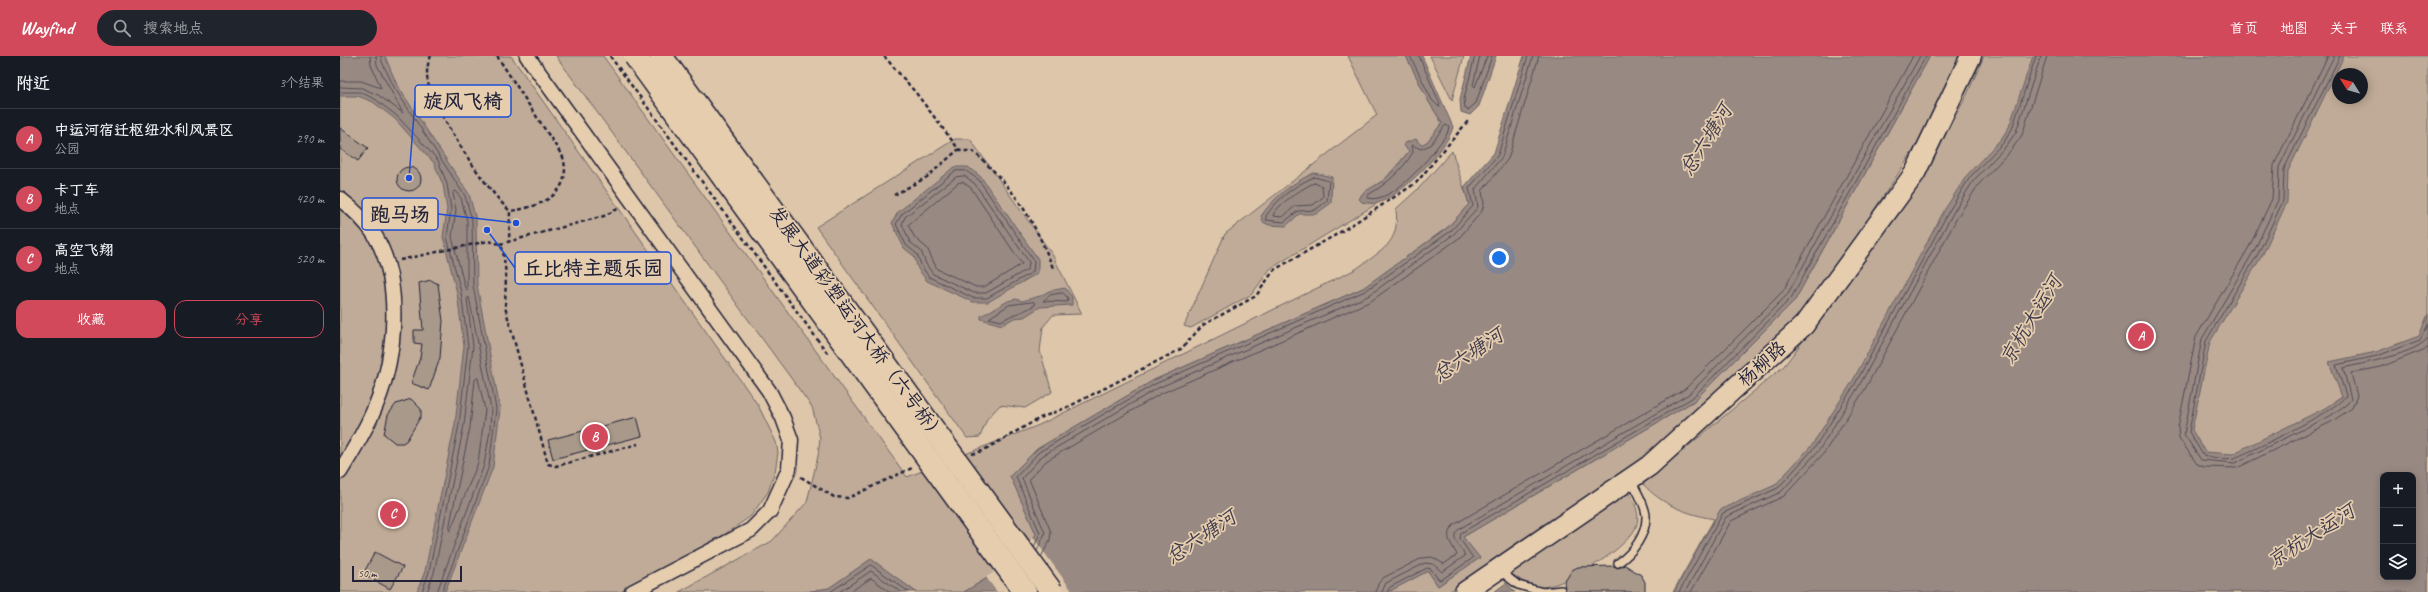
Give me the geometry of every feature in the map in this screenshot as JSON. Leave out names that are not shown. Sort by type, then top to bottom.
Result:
[{"type":"main road","name":"发展大道彩塑运河大桥（六号桥）","points":[[635,56],[1025,592]]},
{"type":"main road","name":"发展大道彩塑运河大桥（六号桥）","points":[[661,56],[1052,592]]},
{"type":"street","points":[[527,56],[769,391],[784,418],[791,440],[789,469],[770,511],[751,530],[632,592]]},
{"type":"street","name":"杨柳路","points":[[1465,592],[1648,466],[1804,325],[1915,173],[1971,56]]},
{"type":"street","points":[[340,199],[357,213],[374,234],[386,263],[391,284],[393,330],[388,361],[376,405],[340,472]]},
{"type":"lane","points":[[1618,563],[1629,556],[1642,536],[1646,515],[1630,479]]},
{"type":"lane","points":[[1498,570],[1518,585],[1543,592],[1560,590]]},
{"type":"path","points":[[431,56],[428,61],[427,81],[442,116],[496,197],[510,211],[509,241]]},
{"type":"path","points":[[497,56],[563,157],[566,168],[563,185],[550,197],[529,207],[510,211]]},
{"type":"path","points":[[610,56],[832,361]]},
{"type":"path","points":[[884,56],[916,93],[959,149],[976,154],[1001,177],[1013,191],[1026,212],[1053,268]]},
{"type":"path","points":[[969,455],[982,451],[1040,418],[1068,407],[1181,349],[1203,326],[1256,296],[1274,270],[1339,233],[1416,183],[1468,121]]},
{"type":"path","points":[[894,195],[927,177],[959,149]]},
{"type":"path","points":[[386,263],[482,243],[494,242],[500,244],[604,216],[632,201]]},
{"type":"path","points":[[500,244],[503,250],[506,275],[505,307],[548,464],[556,466],[638,444]]},
{"type":"path","points":[[906,462],[916,475]]},
{"type":"path","points":[[789,469],[834,496],[848,498],[921,464]]},
{"type":"shaded area","points":[[340,56],[511,56],[758,405],[776,442],[778,453],[775,472],[768,492],[751,516],[725,534],[620,592],[340,592]]},
{"type":"shaded area","points":[[556,56],[603,56],[907,477],[1039,425],[1356,269],[1387,245],[1395,230],[1396,209],[1419,188],[1452,151],[1469,204],[1448,227],[1363,288],[1154,380],[1037,449],[1011,476],[1036,534],[1024,556],[964,592],[916,592],[871,559],[829,588],[806,592],[679,592],[772,541],[807,502],[818,456],[820,438],[812,407]]},
{"type":"shaded area","points":[[1348,56],[1406,56],[1429,102],[1442,123],[1427,142],[1409,151],[1385,179],[1361,195],[1362,202],[1378,203],[1270,269],[1252,294],[1191,328],[1184,326],[1225,234],[1377,115]]},
{"type":"shaded area","points":[[1430,56],[1464,56],[1452,100]]},
{"type":"shaded area","points":[[1930,56],[1962,56],[1915,148],[1803,318],[1633,468],[1488,570],[1448,592],[1388,592],[1428,571],[1438,586],[1479,558],[1463,537],[1694,401],[1795,300]]},
{"type":"shaded area","points":[[1984,56],[2428,56],[2428,592],[1673,592],[1714,519],[1676,508],[1658,498],[1643,484],[1784,366],[1898,215],[1965,99]]},
{"type":"shaded area","points":[[955,139],[970,139],[1052,254],[1082,314],[1053,315],[1043,327],[1040,351],[1052,392],[1025,408],[1000,405],[987,419],[980,437],[967,438],[816,227]]},
{"type":"shaded area","points":[[1628,489],[1636,509],[1638,519],[1637,524],[1629,538],[1605,558],[1575,576],[1547,586],[1533,586],[1510,573]]},
{"type":"water","points":[[343,56],[385,56],[397,85],[469,194],[476,220],[477,285],[500,409],[493,467],[445,592],[417,592],[425,571],[455,424],[464,346],[457,293],[443,237],[447,209],[443,185],[434,163],[395,119],[373,102],[358,96],[340,96],[340,61]]},
{"type":"water","points":[[1406,56],[1422,56],[1453,127],[1443,147],[1433,159],[1398,192],[1375,203],[1362,202],[1359,199],[1363,193],[1384,180],[1409,151],[1404,146],[1405,143],[1416,139],[1421,145],[1427,142],[1442,123],[1429,102]]},
{"type":"water","points":[[1471,56],[1496,56],[1479,106],[1470,115],[1461,112],[1460,99]]},
{"type":"water","name":"总六塘河","points":[[1524,56],[1930,56],[1795,300],[1694,401],[1463,537],[1480,558],[1438,586],[1428,571],[1388,592],[964,592],[1024,556],[1036,534],[1010,476],[1037,449],[1154,380],[1363,288],[1448,227],[1469,204],[1464,187],[1494,153]]},
{"type":"water","name":"京杭大运河","points":[[2033,56],[2344,56],[2338,68],[2332,68],[2332,81],[2288,171],[2287,202],[2263,254],[2210,342],[2192,430],[2205,452],[2232,454],[2325,408],[2342,397],[2329,362],[2376,352],[2419,336],[2428,314],[2428,592],[1674,592],[1720,510],[1775,485],[1812,445],[1852,382],[1945,209],[1967,175],[2001,139],[2009,127]]},
{"type":"water","points":[[954,167],[968,167],[981,177],[1038,259],[1038,273],[988,302],[973,302],[927,281],[918,269],[914,256],[904,248],[892,223],[898,212]]},
{"type":"water","points":[[1314,173],[1332,177],[1331,203],[1316,214],[1299,214],[1286,226],[1269,225],[1263,222],[1261,216],[1278,196],[1291,186]]},
{"type":"water","points":[[1065,288],[1072,297],[1072,305],[1040,307],[1024,317],[1014,318],[1002,325],[981,319],[981,316],[1008,301],[1016,299],[1022,301],[1040,296],[1049,291]]},
{"type":"water","points":[[871,559],[916,592],[806,592],[829,588]]},
{"type":"water","points":[[1506,583],[1515,592],[1494,592]]},
{"type":"pier","points":[[1033,537],[1073,592],[997,592],[986,577],[1023,555]]},
{"type":"building","points":[[340,128],[368,148],[358,161],[340,149]]},
{"type":"building","points":[[409,167],[417,171],[421,179],[417,187],[409,191],[401,187],[397,179],[401,171]]},
{"type":"building","points":[[431,280],[438,284],[443,321],[440,358],[429,390],[411,383],[420,358],[422,344],[414,343],[414,330],[423,330],[419,283]]},
{"type":"building","points":[[411,399],[421,409],[421,416],[407,440],[403,443],[395,443],[384,434],[388,415],[396,404]]},
{"type":"building","points":[[637,417],[642,436],[553,459],[548,440]]},
{"type":"building","points":[[375,552],[403,567],[390,589],[363,574]]},
{"type":"building","points":[[1625,565],[1641,575],[1645,582],[1645,592],[1566,592],[1564,583],[1572,570],[1578,567],[1614,566],[1618,568]]},
{"type":"place","name":"旋风飞椅","points":[[409,178]]},
{"type":"place","name":"跑马场","points":[[516,223]]},
{"type":"place","name":"丘比特主题乐园","points":[[487,230]]},
{"type":"place","name":"中运河宿迁枢纽水利风景区","points":[[2141,336]]},
{"type":"place","name":"卡丁车","points":[[595,437]]},
{"type":"place","name":"高空飞翔","points":[[393,514]]}]
